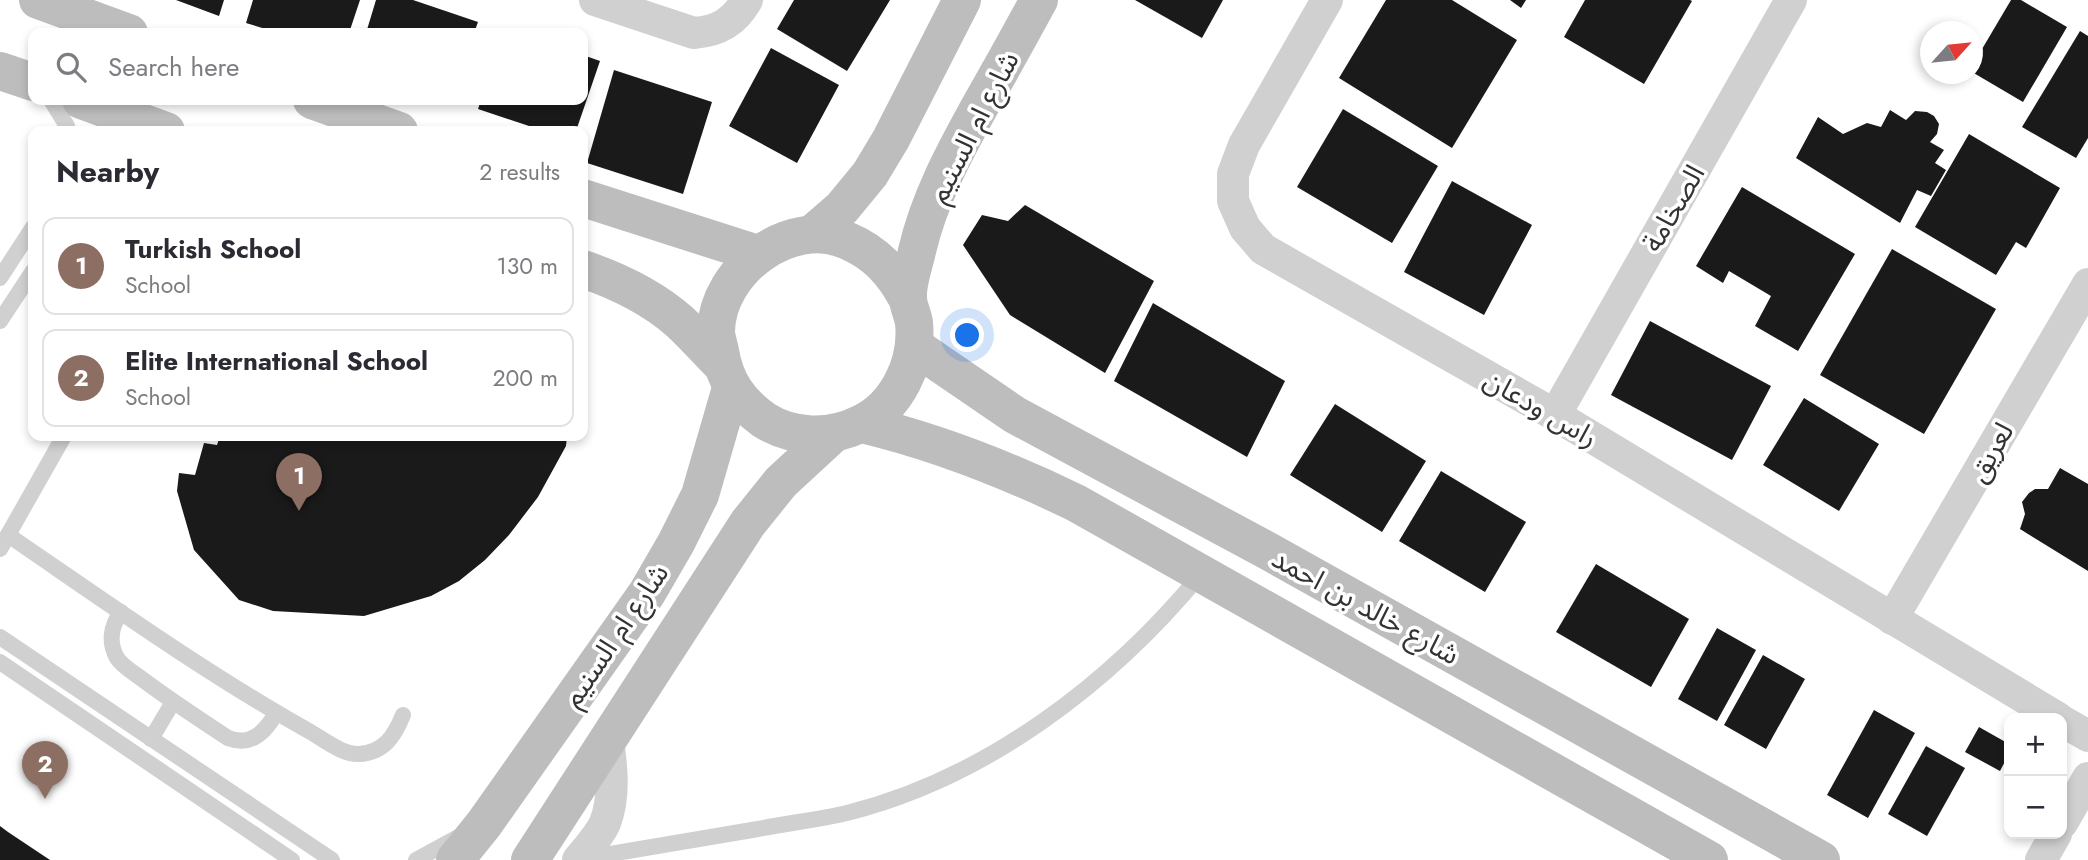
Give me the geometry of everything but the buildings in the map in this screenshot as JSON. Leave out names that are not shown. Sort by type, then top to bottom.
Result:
[{"type":"main road","points":[[38,0],[115,28]]},
{"type":"main road","points":[[812,234],[842,208],[870,174],[891,139],[962,0]]},
{"type":"main road","name":"شارع ام السنيم","points":[[907,298],[917,249],[930,206],[948,163],[1039,0]]},
{"type":"main road","points":[[0,71],[28,80]]},
{"type":"main road","points":[[95,105],[152,126]]},
{"type":"main road","points":[[326,105],[385,126]]},
{"type":"main road","points":[[588,200],[758,254]]},
{"type":"main road","points":[[588,272],[608,278],[644,296],[680,322],[727,377],[750,410],[775,426],[803,434],[847,429],[888,404],[906,377],[914,346],[914,321],[907,298],[894,274],[873,255],[846,239],[812,234],[789,240],[758,254],[736,275],[722,301],[716,331],[727,377]]},
{"type":"main road","name":"شارع خالد بن احمد","points":[[914,346],[1015,415],[1268,551],[1821,860]]},
{"type":"main road","name":"شارع ام السنيم","points":[[455,860],[484,824],[646,593],[676,543],[700,495],[727,377]]},
{"type":"main road","name":"شارع ام السنيم","points":[[530,860],[748,523],[781,482],[847,429]]},
{"type":"main road","name":"شارع خالد بن احمد","points":[[847,429],[936,443],[1019,475],[1076,503],[1709,860]]},
{"type":"street","points":[[596,0],[694,33],[726,25],[739,14],[747,0]]},
{"type":"street","name":"راس ودعان","points":[[1326,0],[1244,145],[1233,174],[1233,201],[1245,228],[1263,249],[1555,415],[2048,713]]},
{"type":"street","name":"الصخامة","points":[[1555,415],[1791,0]]},
{"type":"street","name":"لعريق","points":[[1892,619],[2088,284]]},
{"type":"street","name":"راس ودعان","points":[[2067,724],[2088,736]]},
{"type":"street","points":[[578,860],[604,826],[612,786],[608,740]]},
{"type":"street","points":[[2067,814],[2088,778]]},
{"type":"street","points":[[2041,860],[2053,839]]},
{"type":"lane","points":[[54,105],[67,126]]},
{"type":"lane","points":[[0,278],[28,235]]},
{"type":"lane","points":[[0,321],[28,279]]},
{"type":"lane","points":[[61,441],[4,542],[121,612],[276,713],[349,754],[376,751],[390,740],[403,715]]},
{"type":"lane","points":[[578,860],[846,813],[916,791],[1003,747],[1063,706],[1123,656],[1170,611],[1201,573]]},
{"type":"lane","points":[[121,612],[114,621],[111,632],[112,647],[118,661],[173,702],[236,741],[256,737],[269,726],[276,713]]},
{"type":"lane","points":[[0,637],[331,860]]},
{"type":"lane","points":[[0,662],[292,860]]},
{"type":"lane","points":[[151,739],[173,702]]},
{"type":"lane","points":[[416,860],[484,824]]},
{"type":"place","name":"Turkish School","points":[[299,511]]},
{"type":"place","name":"Elite International School","points":[[45,799]]}]
